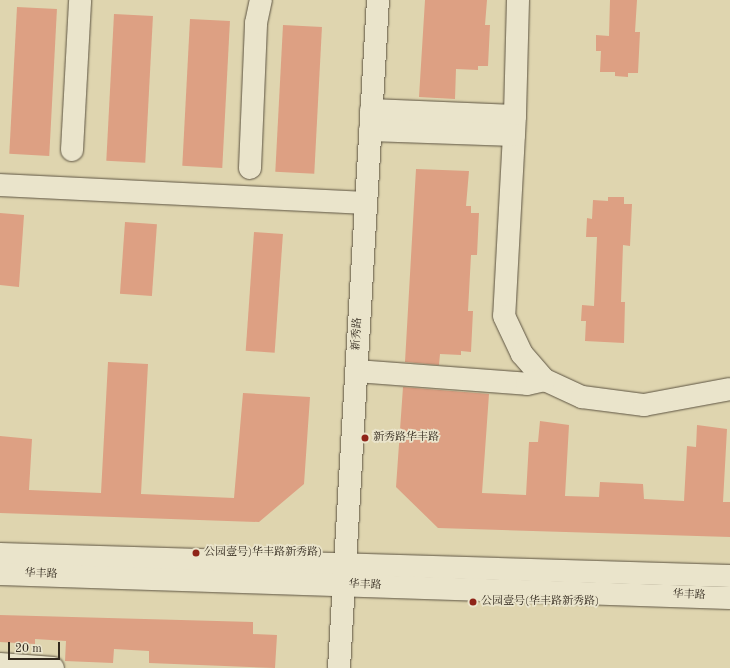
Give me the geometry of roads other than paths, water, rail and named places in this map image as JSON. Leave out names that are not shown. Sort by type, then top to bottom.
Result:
[{"type":"street","points":[[72,150],[80,0]]},
{"type":"street","points":[[250,168],[258,0]]},
{"type":"street","name":"新秀路","points":[[340,668],[344,576],[378,0]]},
{"type":"street","points":[[518,0],[515,126],[504,316],[522,354],[545,380],[582,397],[644,405],[730,389]]},
{"type":"street","points":[[371,120],[515,126]]},
{"type":"street","points":[[0,185],[366,204]]},
{"type":"street","points":[[356,371],[527,384],[545,380]]},
{"type":"street","name":"华丰路","points":[[0,554],[344,576],[730,598]]},
{"type":"street","name":"华丰路","points":[[0,574],[730,576]]},
{"type":"street","points":[[0,664],[52,668]]},
{"type":"place","name":"新秀路华丰路","points":[[365,438]]},
{"type":"place","name":"公园壹号)华丰路新秀路)","points":[[196,553]]},
{"type":"place","name":"公园壹号(华丰路新秀路)","points":[[473,602]]}]
